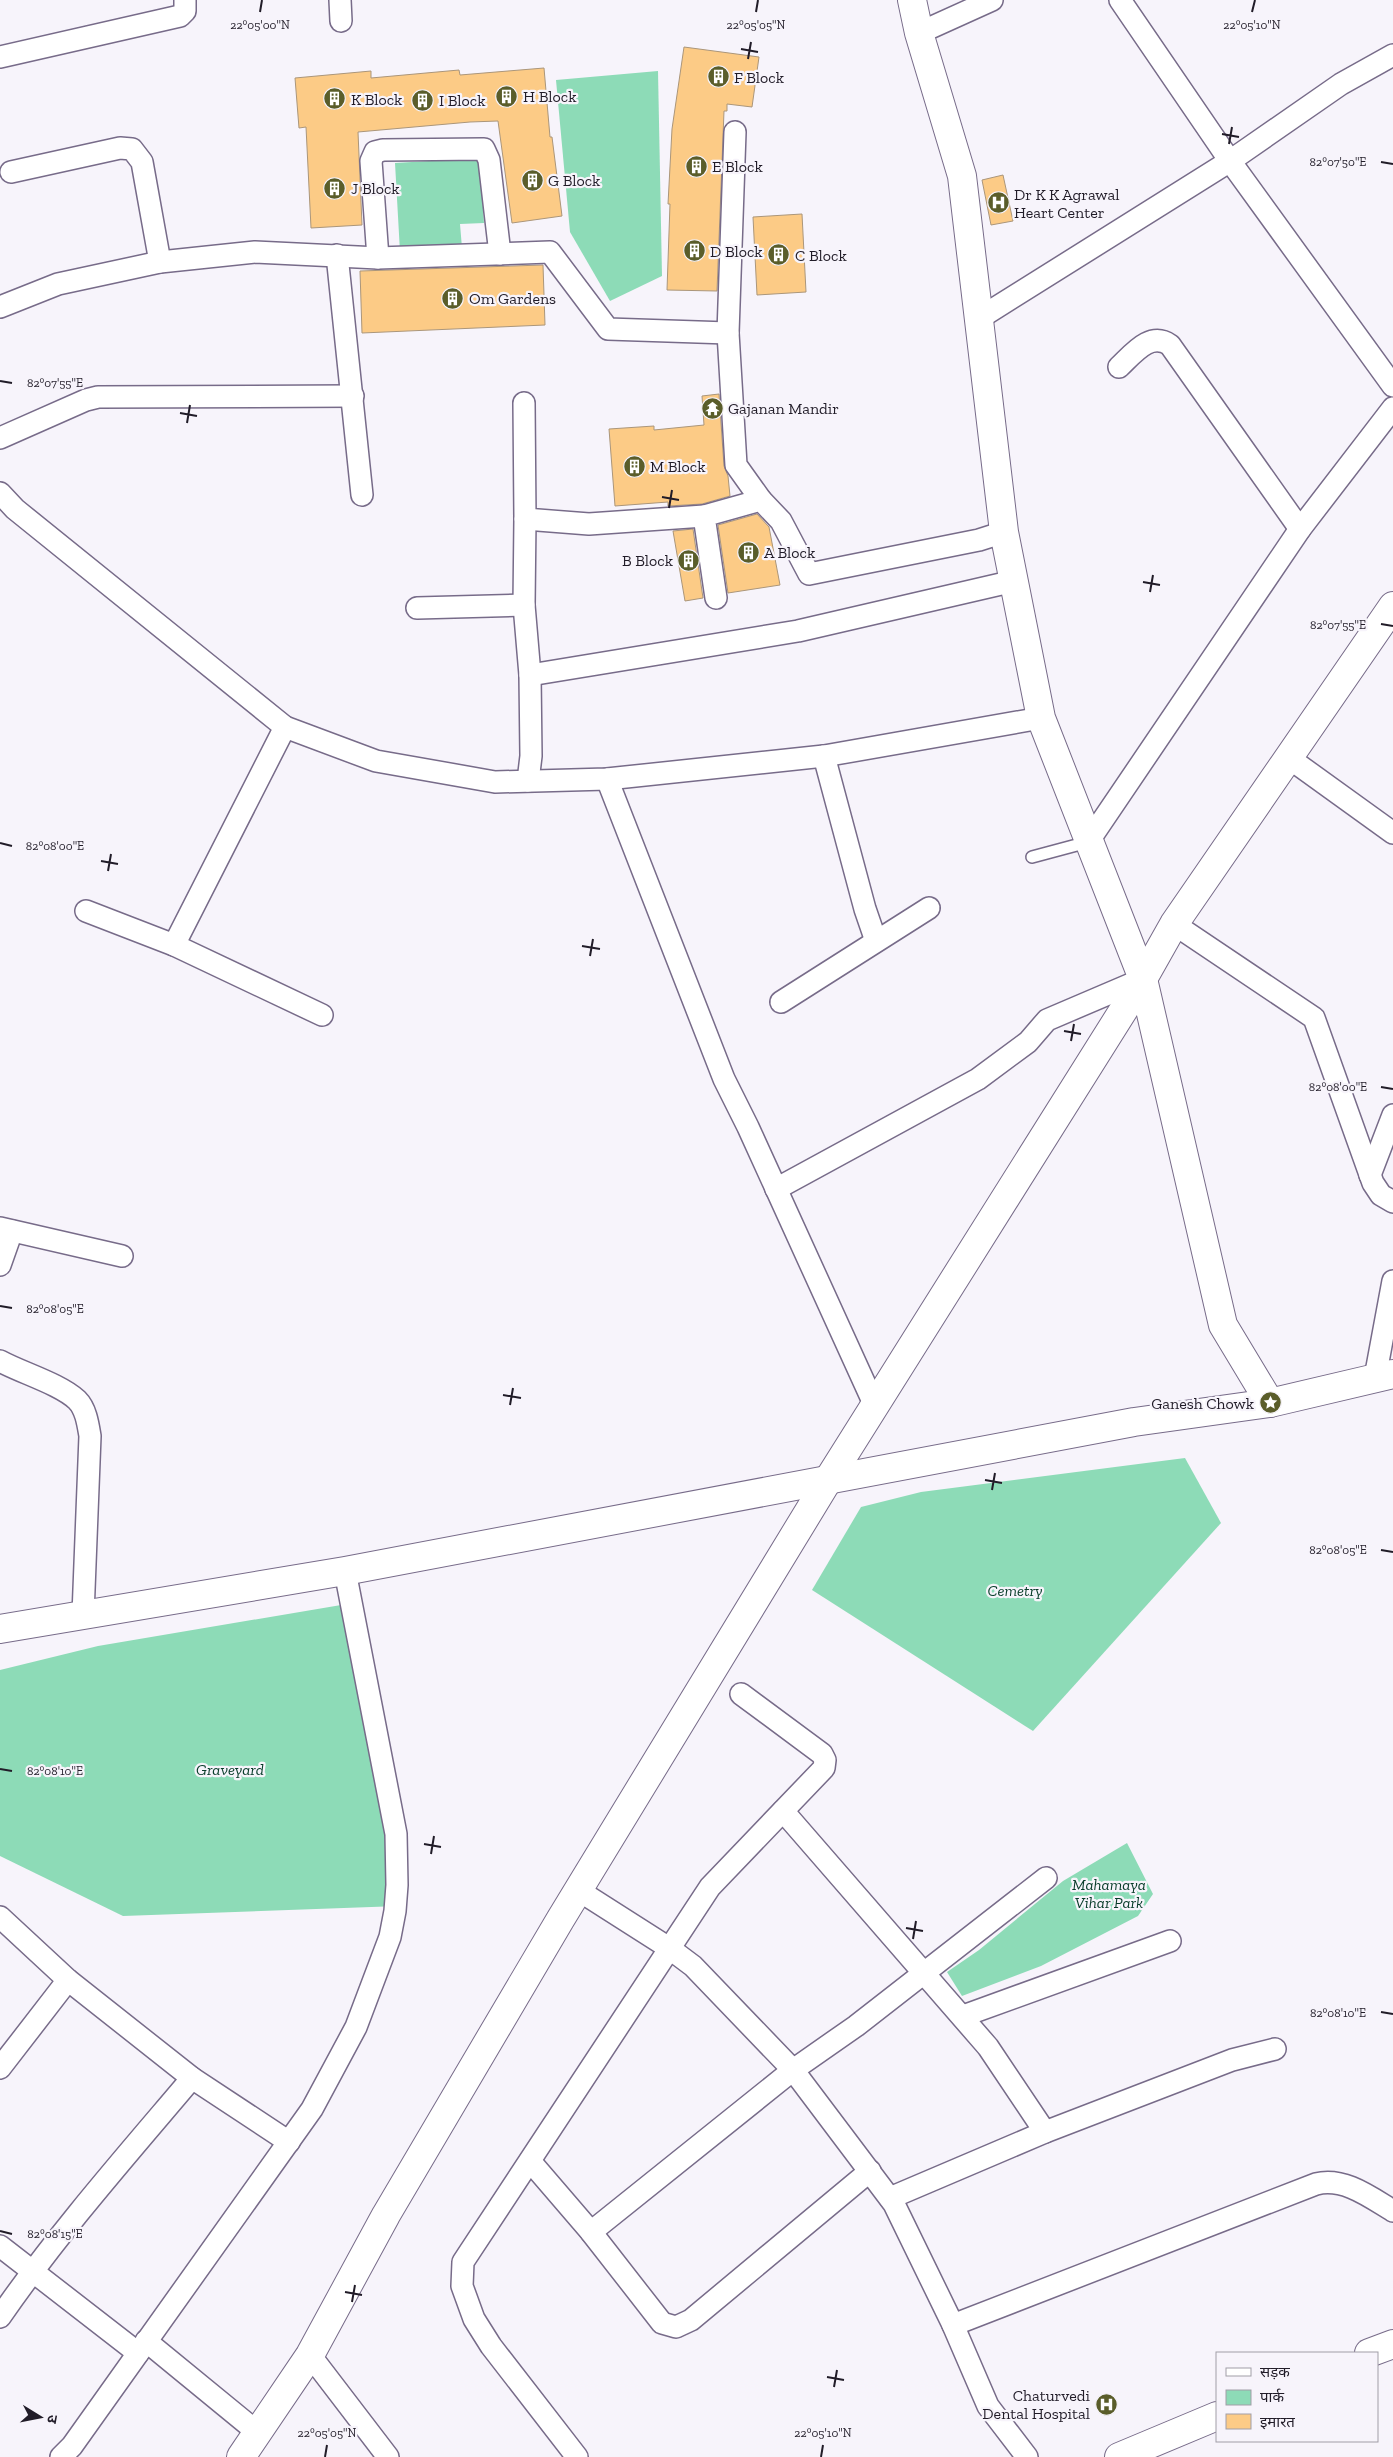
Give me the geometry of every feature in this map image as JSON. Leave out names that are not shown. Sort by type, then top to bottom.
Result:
[{"type":"street","points":[[0,57],[180,16],[185,11],[184,0]]},
{"type":"street","points":[[912,0],[962,176],[1004,532],[1042,718],[1088,842],[1143,979],[1223,1325],[1270,1403]]},
{"type":"street","points":[[920,33],[992,0]]},
{"type":"street","points":[[1120,0],[1230,161],[1393,386]]},
{"type":"street","points":[[978,319],[1230,161],[1341,84],[1393,55]]},
{"type":"street","points":[[735,132],[728,333],[736,465],[761,500],[781,521],[810,574],[979,540],[1004,532]]},
{"type":"street","points":[[11,172],[120,148],[132,150],[142,162],[160,262]]},
{"type":"street","points":[[378,258],[371,161],[375,152],[383,150],[484,149],[489,160],[500,254]]},
{"type":"street","points":[[0,307],[58,284],[160,262],[256,252],[378,258],[550,252],[608,329],[728,333]]},
{"type":"street","points":[[337,255],[362,495]]},
{"type":"street","points":[[1119,367],[1148,342],[1158,340],[1170,345],[1300,529]]},
{"type":"street","points":[[0,438],[86,400],[98,397],[353,396]]},
{"type":"street","points":[[524,403],[524,605],[530,675],[531,756],[528,781]]},
{"type":"street","points":[[1088,842],[1300,529],[1393,408]]},
{"type":"street","points":[[0,493],[15,509],[285,727],[376,761],[495,782],[607,779],[824,756],[1042,718]]},
{"type":"street","points":[[525,520],[588,524],[704,516],[761,500]]},
{"type":"street","points":[[704,516],[716,598]]},
{"type":"street","points":[[530,675],[798,631],[1014,581]]},
{"type":"street","points":[[417,608],[524,605]]},
{"type":"street","points":[[241,2457],[310,2355],[386,2216],[578,1890],[828,1480],[1143,979],[1174,924],[1393,606]]},
{"type":"street","points":[[174,945],[285,727]]},
{"type":"street","points":[[824,756],[862,900],[876,941]]},
{"type":"street","points":[[1289,758],[1393,833]]},
{"type":"street","points":[[607,779],[724,1079],[875,1406]]},
{"type":"street","points":[[781,1002],[929,908]]},
{"type":"street","points":[[86,911],[174,945],[322,1015]]},
{"type":"street","points":[[1174,924],[1314,1018],[1370,1175],[1378,1192],[1393,1202]]},
{"type":"street","points":[[776,1189],[978,1079],[1028,1042],[1047,1020],[1143,979]]},
{"type":"street","points":[[1370,1175],[1393,1114]]},
{"type":"street","points":[[0,1265],[6,1230],[122,1256]]},
{"type":"street","points":[[0,1629],[345,1571],[1134,1422],[1270,1403],[1384,1376],[1393,1281]]},
{"type":"street","points":[[0,1361],[51,1385],[77,1400],[84,1410],[90,1436],[83,1615]]},
{"type":"street","points":[[61,2457],[289,2142],[324,2090],[356,2027],[390,1937],[395,1911],[396,1834],[345,1571]]},
{"type":"street","points":[[577,2457],[491,2346],[474,2319],[462,2286],[463,2262],[710,1887],[824,1768],[824,1757],[741,1694]]},
{"type":"street","points":[[783,1811],[988,2046],[1046,2132]]},
{"type":"street","points":[[591,2232],[793,2070],[856,2026],[1046,1878]]},
{"type":"street","points":[[578,1890],[670,1948],[693,1966],[793,2070],[890,2198],[953,2325],[988,2406],[1027,2457]]},
{"type":"street","points":[[0,1917],[68,1980],[192,2078],[289,2142]]},
{"type":"street","points":[[963,2016],[1170,1941]]},
{"type":"street","points":[[0,2068],[68,1980]]},
{"type":"street","points":[[890,2198],[1046,2132],[1232,2060],[1275,2049]]},
{"type":"street","points":[[0,2317],[32,2270],[192,2078]]},
{"type":"street","points":[[530,2161],[591,2232],[662,2323],[676,2326],[691,2320],[870,2171]]},
{"type":"street","points":[[953,2325],[1316,2184],[1335,2181],[1364,2193],[1393,2211]]},
{"type":"street","points":[[0,2246],[257,2432]]},
{"type":"street","points":[[1372,2352],[1393,2344]]},
{"type":"street","points":[[310,2355],[388,2457]]},
{"type":"street","points":[[1119,2457],[1216,2416]]},
{"type":"lane","points":[[1032,857],[1088,842]]},
{"type":"green space","points":[[658,71],[662,276],[610,301],[570,232],[556,80]]},
{"type":"green space","points":[[480,158],[484,223],[460,224],[462,248],[400,252],[395,163]]},
{"type":"green space","name":"Cemetry","points":[[1185,1458],[1221,1523],[1033,1731],[812,1590],[861,1507],[921,1492]]},
{"type":"green space","name":"Graveyard","points":[[347,1604],[399,1906],[123,1916],[0,1856],[0,1670],[98,1646]]},
{"type":"green space","name":"Mahamaya Vihar Park","points":[[1127,1843],[1153,1894],[1138,1916],[1041,1966],[962,1996],[947,1972],[979,1950],[1063,1881]]},
{"type":"building","points":[[684,47],[759,57],[752,107],[727,104],[727,111],[724,111],[717,291],[667,290],[670,204],[668,204],[672,129]]},
{"type":"building","points":[[544,68],[550,137],[552,137],[562,216],[512,223],[498,121],[470,122],[358,132],[362,225],[311,228],[306,127],[299,128],[295,78],[371,71],[371,78],[459,70],[460,75]]},
{"type":"building","points":[[1003,175],[1013,221],[991,225],[982,180]]},
{"type":"building","name":"C Block","points":[[802,214],[806,292],[757,295],[753,217]]},
{"type":"building","name":"Om Gardens","points":[[543,265],[545,325],[362,333],[360,271]]},
{"type":"building","points":[[719,394],[724,466],[728,476],[730,496],[702,504],[668,506],[668,502],[615,506],[609,429],[654,426],[654,430],[704,425],[702,396]]},
{"type":"building","name":"A Block","points":[[757,514],[769,527],[780,585],[728,593],[718,525]]},
{"type":"building","name":"B Block","points":[[693,529],[703,598],[685,601],[673,531]]},
{"type":"place","name":"F Block","points":[[718,77]]},
{"type":"place","name":"H Block","points":[[507,96]]},
{"type":"place","name":"K Block","points":[[335,99]]},
{"type":"place","name":"I Block","points":[[423,100]]},
{"type":"place","name":"E Block","points":[[696,166]]},
{"type":"place","name":"G Block","points":[[532,180]]},
{"type":"place","name":"J Block","points":[[335,188]]},
{"type":"place","name":"Dr K K Agrawal Heart Center","points":[[998,203]]},
{"type":"place","name":"D Block","points":[[694,251]]},
{"type":"place","name":"C Block","points":[[779,255]]},
{"type":"place","name":"Om Gardens","points":[[453,298]]},
{"type":"place","name":"Gajanan Mandir","points":[[712,408]]},
{"type":"place","name":"M Block","points":[[634,466]]},
{"type":"place","name":"A Block","points":[[748,552]]},
{"type":"place","name":"B Block","points":[[689,560]]},
{"type":"place","name":"Ganesh Chowk","points":[[1270,1403]]},
{"type":"place","name":"Chaturvedi Dental Hospital","points":[[1106,2404]]}]
